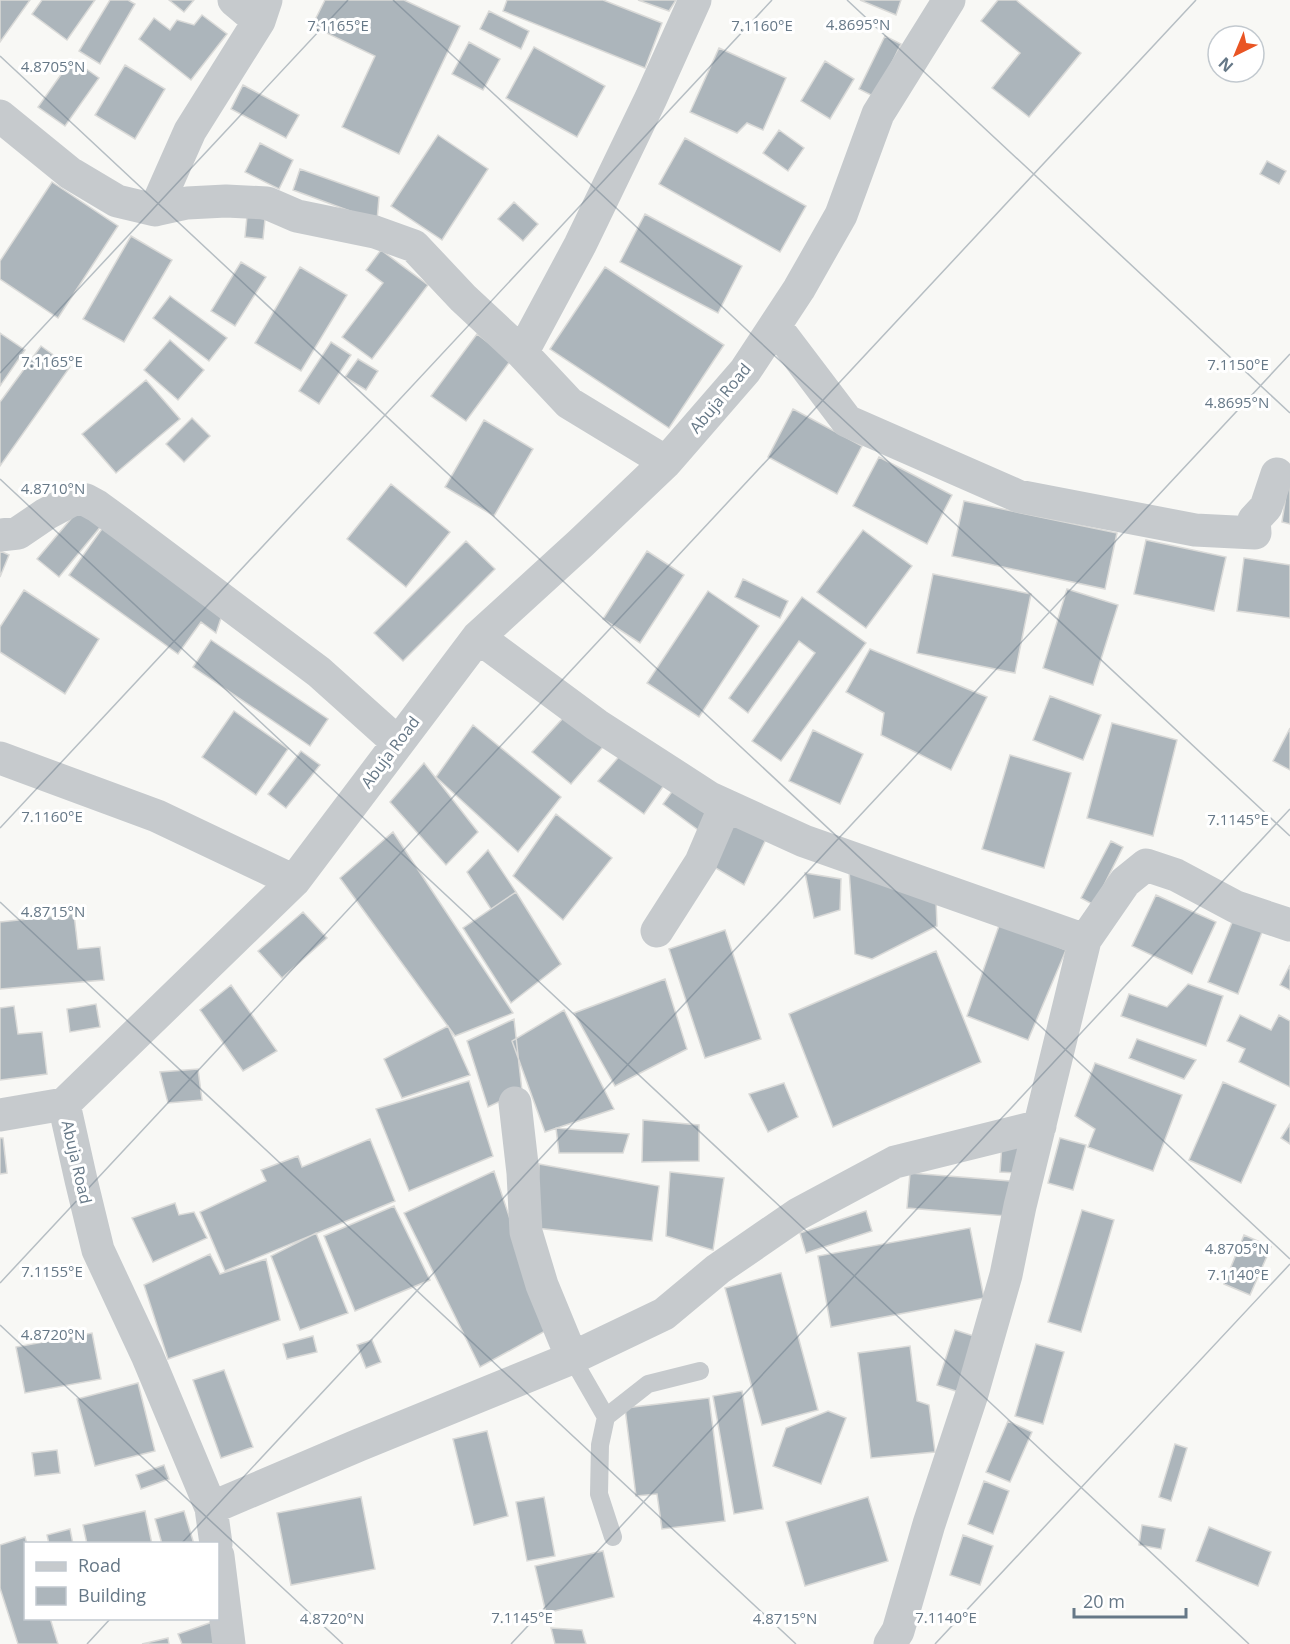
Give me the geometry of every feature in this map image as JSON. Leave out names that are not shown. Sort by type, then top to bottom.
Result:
[{"type":"street","points":[[155,210],[190,130],[263,10],[234,0]]},
{"type":"street","points":[[522,353],[580,245],[651,98],[695,0]]},
{"type":"street","name":"Abuja Road","points":[[216,1542],[211,1508],[147,1355],[98,1250],[64,1104],[294,881],[478,637],[666,462],[745,370],[799,289],[841,215],[878,114],[949,0]]},
{"type":"street","points":[[0,116],[70,173],[117,201],[155,210],[187,203],[226,201],[267,203],[297,216],[375,232],[414,246],[569,403],[666,462]]},
{"type":"street","points":[[775,326],[847,421],[1018,496],[1195,530],[1255,533],[1254,520],[1266,507],[1277,474]]},
{"type":"street","points":[[0,535],[18,533],[46,514],[76,498],[86,500],[123,525],[319,672],[397,742]]},
{"type":"street","points":[[478,637],[597,725],[725,806],[804,841],[1085,940]]},
{"type":"street","points":[[0,758],[157,816],[294,881]]},
{"type":"street","points":[[657,931],[701,862],[725,806]]},
{"type":"street","points":[[890,1644],[898,1631],[928,1524],[978,1372],[1006,1275],[1020,1206],[1085,940],[1125,882],[1146,865],[1176,876],[1236,907],[1290,925]]},
{"type":"street","points":[[515,1103],[523,1173],[526,1232],[542,1284],[572,1358]]},
{"type":"street","points":[[0,1115],[64,1104]]},
{"type":"street","points":[[211,1508],[572,1358],[664,1314],[718,1269],[798,1214],[895,1162],[1040,1126]]},
{"type":"street","points":[[219,1564],[229,1644]]},
{"type":"lane","points":[[572,1358],[606,1417]]},
{"type":"lane","points":[[613,1537],[599,1494],[600,1445],[606,1417],[648,1384],[700,1371]]},
{"type":"building","points":[[0,0],[30,0],[0,42]]},
{"type":"building","points":[[42,0],[95,0],[67,40],[32,14]]},
{"type":"building","points":[[110,0],[128,0],[135,4],[100,64],[79,51]]},
{"type":"building","points":[[169,0],[194,0],[184,12]]},
{"type":"building","points":[[325,0],[404,0],[460,26],[399,154],[342,127],[375,56],[312,26]]},
{"type":"building","points":[[507,0],[603,0],[662,23],[645,68],[503,11]]},
{"type":"building","points":[[638,0],[676,0],[669,11]]},
{"type":"building","points":[[860,0],[901,0],[896,15]]},
{"type":"building","points":[[998,0],[1016,0],[1081,53],[1029,117],[992,88],[1020,53],[981,21]]},
{"type":"building","points":[[489,11],[529,31],[521,49],[480,29]]},
{"type":"building","points":[[202,15],[227,34],[191,80],[139,39],[154,18],[170,30],[177,20],[194,25]]},
{"type":"building","points":[[885,36],[901,44],[875,97],[859,89]]},
{"type":"building","points":[[469,42],[500,59],[483,90],[452,74]]},
{"type":"building","points":[[534,47],[605,86],[577,137],[506,98]]},
{"type":"building","points":[[719,48],[786,78],[763,130],[747,123],[737,133],[690,112]]},
{"type":"building","points":[[72,59],[99,78],[65,126],[38,107]]},
{"type":"building","points":[[825,61],[854,79],[830,119],[801,101]]},
{"type":"building","points":[[125,65],[165,89],[135,139],[95,115]]},
{"type":"building","points":[[243,85],[299,115],[286,138],[231,109]]},
{"type":"building","points":[[779,130],[804,148],[788,171],[763,153]]},
{"type":"building","points":[[438,135],[488,169],[442,240],[391,206]]},
{"type":"building","points":[[685,138],[806,206],[780,252],[659,184]]},
{"type":"building","points":[[260,143],[293,160],[279,189],[245,172]]},
{"type":"building","points":[[1267,161],[1286,171],[1279,184],[1260,174]]},
{"type":"building","points":[[300,169],[379,197],[377,221],[293,190]]},
{"type":"building","points":[[52,182],[118,226],[58,318],[0,279],[0,261]]},
{"type":"building","points":[[514,202],[538,224],[523,241],[498,219]]},
{"type":"building","points":[[645,214],[742,266],[718,313],[620,262]]},
{"type":"building","points":[[247,216],[265,219],[263,239],[245,237]]},
{"type":"building","points":[[131,236],[172,260],[124,342],[83,319]]},
{"type":"building","points":[[381,250],[428,285],[372,359],[342,337],[383,283],[366,270]]},
{"type":"building","points":[[241,262],[266,277],[235,326],[211,311]]},
{"type":"building","points":[[300,267],[347,295],[301,371],[255,343]]},
{"type":"building","points":[[605,267],[724,345],[669,428],[550,349]]},
{"type":"building","points":[[170,296],[227,338],[209,361],[153,318]]},
{"type":"building","points":[[0,333],[25,350],[0,386]]},
{"type":"building","points":[[477,334],[511,360],[466,421],[431,396]]},
{"type":"building","points":[[170,340],[204,370],[178,400],[144,370]]},
{"type":"building","points":[[331,342],[351,355],[319,404],[299,391]]},
{"type":"building","points":[[41,346],[70,367],[0,466],[0,402]]},
{"type":"building","points":[[358,359],[378,371],[366,390],[345,377]]},
{"type":"building","points":[[146,380],[180,419],[116,473],[82,434]]},
{"type":"building","points":[[793,409],[862,446],[837,494],[768,457]]},
{"type":"building","points":[[192,418],[210,436],[184,462],[166,444]]},
{"type":"building","points":[[484,420],[533,449],[494,516],[445,487]]},
{"type":"building","points":[[879,457],[952,495],[927,544],[853,506]]},
{"type":"building","points":[[1290,469],[1290,524],[1282,522]]},
{"type":"building","points":[[391,484],[450,532],[406,587],[347,539]]},
{"type":"building","points":[[86,501],[107,519],[59,577],[37,559]]},
{"type":"building","points":[[964,501],[1117,533],[1105,589],[952,556]]},
{"type":"building","points":[[104,526],[223,612],[216,633],[201,622],[178,654],[69,575]]},
{"type":"building","points":[[863,530],[912,566],[866,628],[817,592]]},
{"type":"building","points":[[1146,540],[1226,557],[1214,611],[1134,594]]},
{"type":"building","points":[[466,541],[495,569],[403,661],[374,633]]},
{"type":"building","points":[[0,551],[9,555],[0,577]]},
{"type":"building","points":[[647,551],[684,575],[640,643],[603,619]]},
{"type":"building","points":[[1244,558],[1290,565],[1290,618],[1237,611]]},
{"type":"building","points":[[933,574],[1031,594],[1015,673],[917,653]]},
{"type":"building","points":[[743,579],[788,601],[780,618],[735,597]]},
{"type":"building","points":[[1067,589],[1118,605],[1093,685],[1043,668]]},
{"type":"building","points":[[24,590],[99,639],[65,694],[0,652],[0,627]]},
{"type":"building","points":[[708,591],[759,626],[699,717],[647,683]]},
{"type":"building","points":[[802,597],[866,643],[781,761],[752,741],[815,653],[799,641],[748,713],[729,698]]},
{"type":"building","points":[[211,640],[328,719],[310,746],[193,667]]},
{"type":"building","points":[[870,649],[987,697],[951,770],[881,735],[884,713],[846,692]]},
{"type":"building","points":[[1050,696],[1101,715],[1083,760],[1033,740]]},
{"type":"building","points":[[234,711],[288,749],[256,795],[202,757]]},
{"type":"building","points":[[565,716],[608,741],[571,784],[532,752]]},
{"type":"building","points":[[1112,723],[1177,740],[1153,836],[1087,818]]},
{"type":"building","points":[[473,725],[561,797],[518,852],[436,777]]},
{"type":"building","points":[[1290,728],[1290,770],[1273,761]]},
{"type":"building","points":[[813,730],[863,754],[840,804],[789,781]]},
{"type":"building","points":[[301,751],[320,765],[286,808],[268,794]]},
{"type":"building","points":[[623,752],[667,781],[644,814],[598,781]]},
{"type":"building","points":[[1010,755],[1071,773],[1044,868],[982,849]]},
{"type":"building","points":[[424,763],[478,832],[446,865],[390,802]]},
{"type":"building","points":[[676,786],[717,814],[705,835],[663,804]]},
{"type":"building","points":[[556,814],[612,858],[563,920],[513,876]]},
{"type":"building","points":[[726,819],[768,835],[744,885],[709,864]]},
{"type":"building","points":[[393,832],[513,1013],[455,1036],[340,878]]},
{"type":"building","points":[[1111,841],[1123,847],[1094,905],[1081,898]]},
{"type":"building","points":[[488,850],[516,892],[491,909],[467,872]]},
{"type":"building","points":[[849,870],[936,900],[937,926],[872,959],[855,954]]},
{"type":"building","points":[[805,873],[841,879],[840,910],[814,918]]},
{"type":"building","points":[[516,892],[561,964],[511,1003],[463,928]]},
{"type":"building","points":[[1156,895],[1216,922],[1192,974],[1132,946]]},
{"type":"building","points":[[303,912],[327,938],[282,978],[258,951]]},
{"type":"building","points":[[74,914],[78,949],[100,947],[104,980],[0,989],[0,922]]},
{"type":"building","points":[[1233,920],[1262,932],[1238,994],[1208,982]]},
{"type":"building","points":[[1000,923],[1066,950],[1028,1040],[967,1016]]},
{"type":"building","points":[[725,930],[761,1039],[705,1058],[669,949]]},
{"type":"building","points":[[936,951],[981,1062],[833,1127],[789,1014]]},
{"type":"building","points":[[1290,965],[1290,990],[1280,985]]},
{"type":"building","points":[[665,979],[687,1049],[615,1086],[574,1013]]},
{"type":"building","points":[[1188,984],[1223,996],[1206,1046],[1121,1016],[1129,994],[1167,1007]]},
{"type":"building","points":[[231,985],[277,1051],[243,1071],[200,1010]]},
{"type":"building","points":[[96,1004],[100,1027],[70,1032],[67,1009]]},
{"type":"building","points":[[14,1006],[18,1034],[42,1032],[47,1074],[0,1080],[0,1008]]},
{"type":"building","points":[[564,1010],[614,1109],[545,1132],[512,1041]]},
{"type":"building","points":[[1240,1015],[1271,1030],[1279,1015],[1290,1021],[1290,1087],[1239,1062],[1245,1049],[1227,1041]]},
{"type":"building","points":[[514,1019],[522,1091],[488,1107],[467,1041]]},
{"type":"building","points":[[448,1026],[470,1075],[402,1098],[384,1059]]},
{"type":"building","points":[[1137,1039],[1196,1060],[1184,1079],[1129,1058]]},
{"type":"building","points":[[1095,1063],[1182,1095],[1153,1171],[1088,1147],[1095,1129],[1075,1116]]},
{"type":"building","points":[[198,1069],[202,1100],[168,1103],[160,1072]]},
{"type":"building","points":[[469,1081],[493,1156],[409,1191],[376,1109]]},
{"type":"building","points":[[1223,1082],[1276,1105],[1241,1183],[1189,1160]]},
{"type":"building","points":[[784,1083],[798,1117],[768,1132],[749,1094]]},
{"type":"building","points":[[643,1120],[699,1125],[699,1161],[642,1162]]},
{"type":"building","points":[[1290,1124],[1290,1144],[1281,1138]]},
{"type":"building","points":[[556,1128],[629,1134],[623,1153],[559,1153]]},
{"type":"building","points":[[0,1138],[3,1138],[7,1173],[0,1174]]},
{"type":"building","points":[[1060,1138],[1086,1145],[1073,1190],[1048,1183]]},
{"type":"building","points":[[370,1139],[395,1201],[225,1271],[200,1212],[266,1181],[261,1170],[298,1156],[302,1167]]},
{"type":"building","points":[[1002,1143],[1018,1144],[1017,1173],[1000,1172]]},
{"type":"building","points":[[539,1164],[659,1186],[652,1241],[536,1228]]},
{"type":"building","points":[[494,1171],[547,1330],[480,1367],[404,1213]]},
{"type":"building","points":[[670,1172],[724,1178],[713,1250],[666,1236]]},
{"type":"building","points":[[910,1173],[1010,1181],[1007,1216],[907,1208]]},
{"type":"building","points":[[175,1203],[179,1215],[194,1212],[207,1238],[153,1262],[132,1218]]},
{"type":"building","points":[[394,1206],[430,1280],[355,1311],[324,1236]]},
{"type":"building","points":[[1082,1210],[1114,1220],[1081,1332],[1048,1322]]},
{"type":"building","points":[[866,1211],[872,1231],[806,1253],[800,1233]]},
{"type":"building","points":[[970,1228],[984,1298],[831,1327],[818,1256]]},
{"type":"building","points":[[316,1233],[348,1313],[300,1330],[271,1256]]},
{"type":"building","points":[[1244,1235],[1271,1247],[1250,1295],[1224,1284]]},
{"type":"building","points":[[210,1254],[220,1274],[266,1259],[280,1320],[168,1359],[144,1285]]},
{"type":"building","points":[[781,1273],[818,1410],[762,1425],[725,1288]]},
{"type":"building","points":[[955,1330],[980,1338],[962,1393],[937,1385]]},
{"type":"building","points":[[92,1333],[101,1379],[25,1393],[16,1347]]},
{"type":"building","points":[[313,1336],[317,1352],[287,1359],[283,1344]]},
{"type":"building","points":[[372,1340],[381,1362],[366,1368],[357,1345]]},
{"type":"building","points":[[1036,1344],[1064,1352],[1043,1424],[1015,1416]]},
{"type":"building","points":[[910,1346],[917,1401],[929,1405],[935,1452],[871,1458],[858,1353]]},
{"type":"building","points":[[224,1370],[253,1447],[221,1458],[193,1380]]},
{"type":"building","points":[[138,1383],[155,1451],[95,1466],[77,1399]]},
{"type":"building","points":[[742,1391],[763,1509],[734,1514],[713,1396]]},
{"type":"building","points":[[709,1398],[725,1521],[662,1529],[657,1494],[636,1496],[625,1408]]},
{"type":"building","points":[[828,1411],[846,1418],[821,1484],[773,1466],[786,1428]]},
{"type":"building","points":[[1008,1421],[1032,1432],[1010,1482],[986,1472]]},
{"type":"building","points":[[487,1431],[508,1516],[474,1525],[453,1439]]},
{"type":"building","points":[[1175,1444],[1187,1448],[1171,1501],[1159,1497]]},
{"type":"building","points":[[57,1450],[60,1473],[35,1476],[32,1453]]},
{"type":"building","points":[[164,1465],[169,1479],[141,1489],[136,1475]]},
{"type":"building","points":[[984,1481],[1009,1491],[993,1534],[968,1524]]},
{"type":"building","points":[[361,1497],[375,1569],[291,1585],[277,1513]]},
{"type":"building","points":[[544,1497],[555,1556],[527,1561],[516,1502]]},
{"type":"building","points":[[868,1497],[888,1561],[805,1586],[786,1522]]},
{"type":"building","points":[[145,1511],[152,1542],[87,1542],[83,1525]]},
{"type":"building","points":[[184,1511],[193,1542],[161,1542],[155,1519]]},
{"type":"building","points":[[1142,1525],[1165,1529],[1161,1549],[1139,1545]]},
{"type":"building","points":[[1209,1527],[1271,1552],[1258,1586],[1196,1561]]},
{"type":"building","points":[[70,1529],[73,1542],[49,1542],[47,1535]]},
{"type":"building","points":[[963,1535],[993,1546],[980,1585],[950,1575]]},
{"type":"building","points":[[25,1537],[24,1620],[51,1620],[58,1644],[18,1644],[0,1588],[0,1545]]},
{"type":"building","points":[[603,1551],[614,1597],[546,1613],[535,1566]]},
{"type":"building","points":[[218,1620],[226,1644],[182,1644],[178,1634]]},
{"type":"building","points":[[551,1628],[582,1630],[586,1644],[555,1644]]},
{"type":"building","points":[[168,1638],[169,1644],[142,1644]]}]
